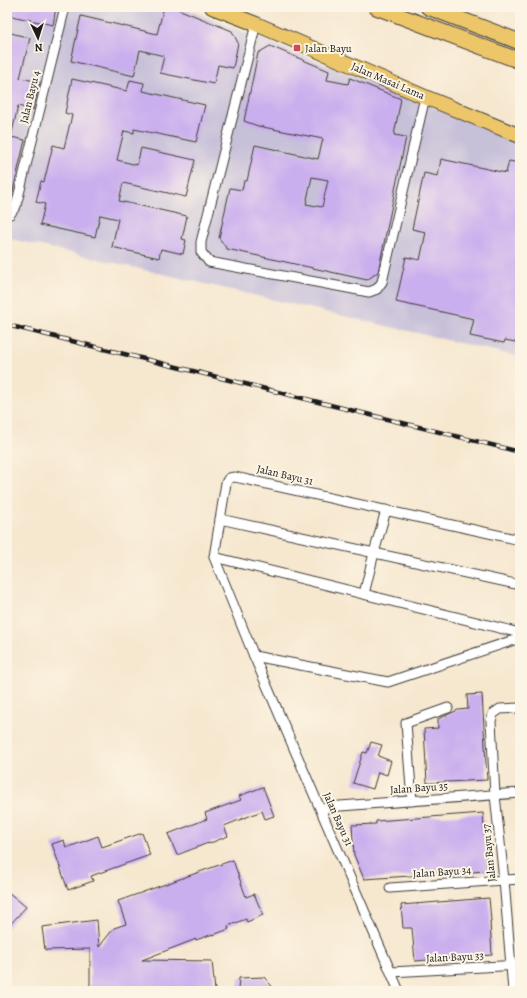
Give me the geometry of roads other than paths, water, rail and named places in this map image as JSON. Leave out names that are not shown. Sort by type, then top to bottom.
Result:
[{"type":"highway","points":[[376,7],[520,61]]},
{"type":"highway","points":[[428,7],[520,42]]},
{"type":"main road","name":"Jalan Masai Lama","points":[[212,7],[256,24],[425,98],[520,136]]},
{"type":"street","name":"Jalan Bayu 4","points":[[8,214],[16,206],[65,7]]},
{"type":"street","points":[[256,24],[201,242],[200,252],[209,262],[369,292],[377,289],[382,282],[425,98]]},
{"type":"street","name":"Jalan Bayu 31","points":[[399,991],[254,656],[214,557],[226,483],[231,477],[243,478],[520,540]]},
{"type":"street","points":[[364,594],[386,510]]},
{"type":"street","points":[[220,519],[520,585]]},
{"type":"street","points":[[214,557],[520,633]]},
{"type":"street","points":[[254,656],[388,682],[520,638]]},
{"type":"street","points":[[412,801],[406,722],[448,708]]},
{"type":"street","name":"Jalan Bayu 37","points":[[513,991],[515,965],[504,880],[491,721],[493,714],[500,709],[520,708]]},
{"type":"street","name":"Jalan Bayu 35","points":[[320,809],[340,806],[520,793]]},
{"type":"street","name":"Jalan Bayu 34","points":[[390,888],[520,878]]},
{"type":"street","name":"Jalan Bayu 33","points":[[391,972],[515,965]]},
{"type":"railway","points":[[7,325],[520,452]]},
{"type":"place","name":"Jalan Bayu","points":[[297,48]]}]
